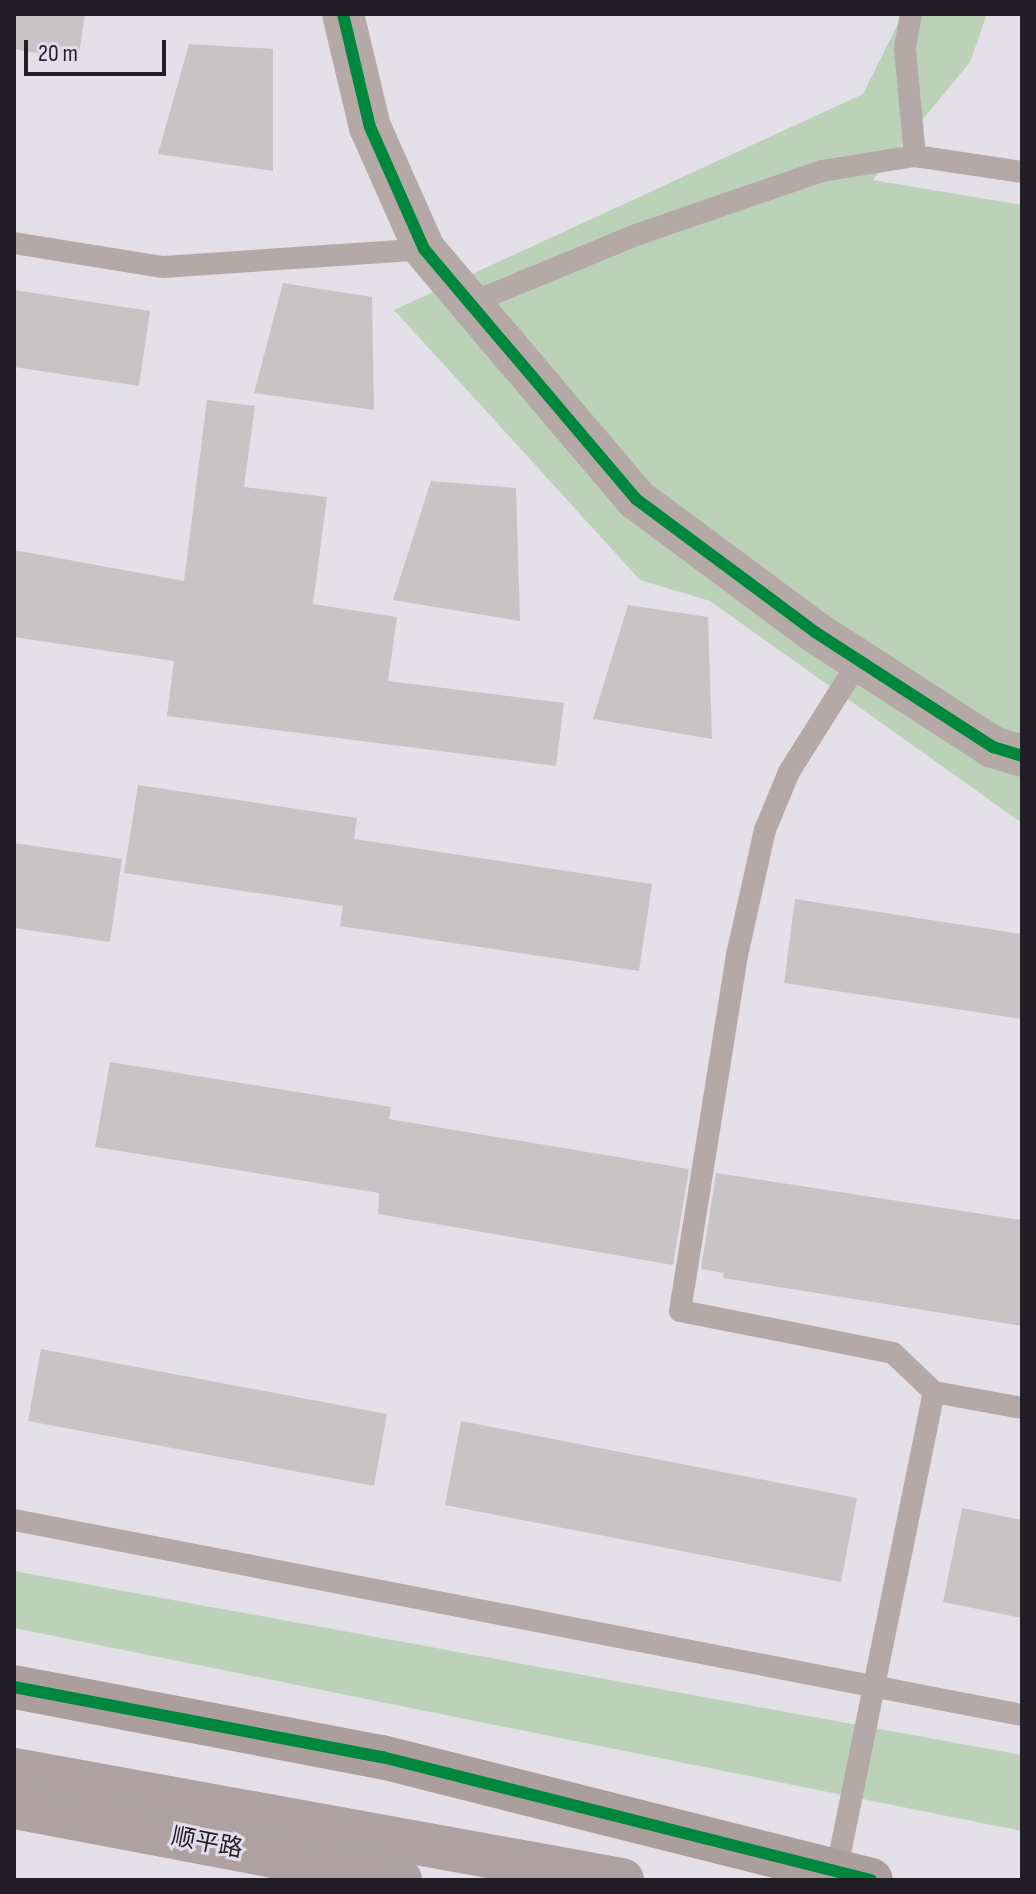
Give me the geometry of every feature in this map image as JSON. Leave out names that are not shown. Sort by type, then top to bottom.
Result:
[{"type":"main road","points":[[14,1770],[622,1880]]},
{"type":"main road","name":"顺平路","points":[[14,1807],[400,1880]]},
{"type":"street","points":[[343,14],[370,127],[424,249],[636,499],[859,661],[993,747],[1022,756]]},
{"type":"street","points":[[14,1687],[382,1757],[853,1876]]},
{"type":"lane","points":[[911,14],[905,49],[915,156]]},
{"type":"lane","points":[[471,303],[636,235],[822,171],[915,156],[1022,172]]},
{"type":"lane","points":[[14,243],[163,267],[424,249]]},
{"type":"lane","points":[[859,661],[789,772],[765,830],[737,955],[680,1311],[893,1353],[934,1392],[1022,1408]]},
{"type":"lane","points":[[853,1876],[874,1687],[934,1392]]},
{"type":"lane","points":[[14,1520],[1022,1715]]},
{"type":"green space","points":[[903,14],[987,14],[970,62],[873,180],[1022,205],[1022,823],[710,601],[640,580],[394,310],[863,94]]},
{"type":"green space","points":[[14,1571],[1022,1755],[1022,1831],[14,1628]]},
{"type":"building","points":[[14,14],[85,14],[78,60],[14,49]]},
{"type":"building","points":[[189,44],[273,49],[273,171],[158,154]]},
{"type":"building","points":[[283,283],[372,297],[374,410],[254,393]]},
{"type":"building","points":[[14,290],[150,311],[139,386],[14,367]]},
{"type":"building","points":[[207,400],[255,406],[244,487],[327,497],[313,604],[397,617],[388,681],[564,703],[556,766],[167,716],[174,661],[14,637],[14,550],[184,581]]},
{"type":"building","points":[[431,481],[516,488],[520,621],[393,600]]},
{"type":"building","points":[[628,605],[708,617],[712,739],[593,719]]},
{"type":"building","points":[[138,785],[357,818],[354,839],[652,884],[639,971],[340,926],[343,906],[124,873]]},
{"type":"building","points":[[14,843],[122,859],[110,942],[14,928]]},
{"type":"building","points":[[795,899],[1022,934],[1022,1019],[784,983]]},
{"type":"building","points":[[110,1062],[391,1107],[389,1119],[689,1169],[673,1265],[378,1214],[379,1193],[95,1147]]},
{"type":"building","points":[[716,1173],[1022,1220],[1022,1326],[723,1278],[724,1273],[701,1269]]},
{"type":"building","points":[[41,1349],[387,1414],[374,1486],[28,1421]]},
{"type":"building","points":[[461,1421],[857,1498],[841,1582],[445,1505]]},
{"type":"building","points":[[962,1508],[1022,1520],[1022,1618],[943,1602]]},
{"type":"cycle path","points":[[343,14],[370,127],[424,249],[636,499],[815,632],[993,747],[1022,756]]},
{"type":"cycle path","points":[[14,1687],[382,1757],[871,1880]]}]
